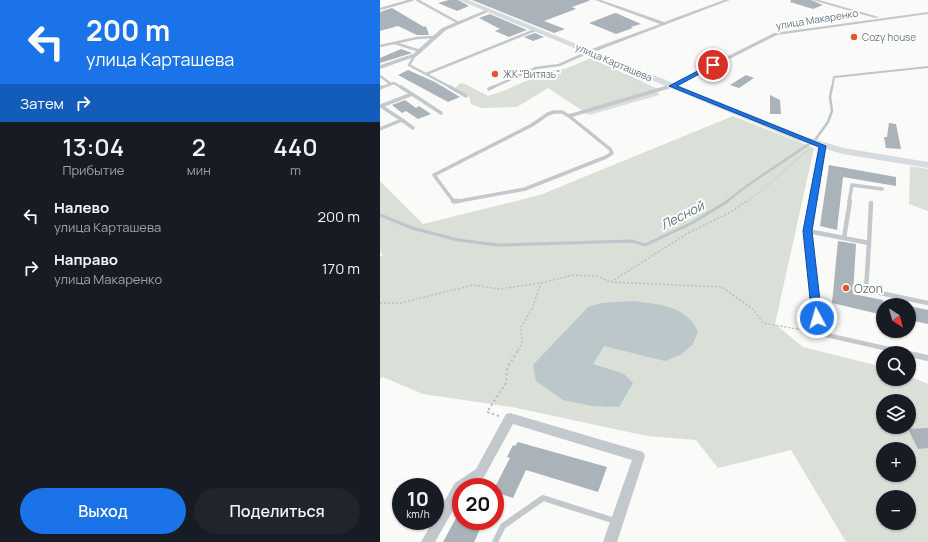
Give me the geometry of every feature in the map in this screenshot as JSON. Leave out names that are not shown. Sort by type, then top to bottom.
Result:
[{"type":"main road","name":"улица Карташева","points":[[462,0],[591,51],[802,139],[819,145],[859,154],[928,165]]},
{"type":"street","points":[[597,0],[665,24]]},
{"type":"street","points":[[604,2],[610,0]]},
{"type":"street","points":[[591,51],[728,0]]},
{"type":"street","points":[[814,0],[882,18]]},
{"type":"street","points":[[380,67],[417,53],[444,29],[457,22],[488,11]]},
{"type":"street","name":"улица Макаренко","points":[[672,86],[776,34],[882,18],[928,13]]},
{"type":"street","points":[[428,542],[459,487],[480,473],[510,418],[639,456],[610,542]]},
{"type":"lane","points":[[380,9],[412,0]]},
{"type":"lane","points":[[417,0],[457,22]]},
{"type":"lane","points":[[426,74],[535,30]]},
{"type":"lane","points":[[380,46],[416,38],[435,36]]},
{"type":"lane","points":[[394,43],[417,53],[408,65],[466,96]]},
{"type":"lane","points":[[489,89],[536,68],[559,65],[591,51]]},
{"type":"lane","points":[[380,76],[391,84]]},
{"type":"lane","points":[[380,88],[394,83],[441,113]]},
{"type":"lane","points":[[569,116],[610,149],[612,153],[606,157],[525,189],[454,202],[434,175],[532,125],[548,114],[562,112],[569,116],[672,86]]},
{"type":"lane","points":[[412,94],[381,106],[413,128]]},
{"type":"lane","points":[[380,129],[402,120]]},
{"type":"lane","points":[[819,145],[808,231],[817,318],[822,334],[876,346]]},
{"type":"lane","points":[[844,238],[852,185],[882,190]]},
{"type":"lane","points":[[871,203],[866,290],[928,303]]},
{"type":"lane","points":[[808,231],[869,243]]},
{"type":"lane","points":[[916,355],[928,358]]},
{"type":"lane","points":[[495,542],[503,526],[543,498],[617,522]]},
{"type":"path","points":[[611,282],[688,233],[729,212],[758,194],[778,177],[791,163],[819,145]]},
{"type":"path","points":[[380,303],[400,302],[473,285],[499,289],[541,283],[573,275],[597,276],[611,282],[722,287],[754,310],[763,323],[822,334]]},
{"type":"path","points":[[510,418],[488,412],[506,383],[507,368],[522,344],[521,327],[532,309],[541,283]]},
{"type":"shaded area","points":[[591,58],[656,88],[659,95],[589,115],[548,88],[517,107],[481,108],[471,104],[469,96],[455,88],[461,83],[488,96],[506,90],[544,73],[553,70],[565,69]]},
{"type":"shaded area","points":[[733,116],[814,148],[775,324],[803,347],[876,365],[876,386],[916,386],[916,379],[928,384],[928,542],[846,542],[791,450],[718,468],[696,440],[647,436],[512,407],[423,394],[383,377],[380,379],[380,257],[383,254],[380,253],[380,181],[423,224],[540,195]]},
{"type":"shaded area","points":[[910,166],[928,169],[928,211],[909,204]]},
{"type":"shaded area","points":[[633,301],[662,305],[680,312],[687,317],[693,323],[698,332],[692,345],[680,355],[665,361],[604,346],[593,364],[624,374],[633,383],[619,407],[592,406],[563,400],[536,381],[533,365],[588,307],[602,303]]},
{"type":"building","points":[[449,0],[458,0],[469,6],[457,11],[438,3]]},
{"type":"building","points":[[472,0],[589,1],[572,7],[576,9],[544,21],[565,29],[554,33]]},
{"type":"building","points":[[791,0],[811,0],[823,5],[813,9],[790,2]]},
{"type":"building","points":[[392,8],[424,27],[426,26],[429,35],[417,35],[398,26],[380,31],[380,12]]},
{"type":"building","points":[[615,13],[641,24],[616,34],[589,23]]},
{"type":"building","points":[[490,14],[527,30],[509,37],[495,31],[500,29],[479,18]]},
{"type":"building","points":[[535,33],[544,37],[533,41],[524,37]]},
{"type":"building","points":[[401,49],[412,53],[380,63],[380,58]]},
{"type":"building","points":[[408,70],[435,82],[460,97],[448,102],[398,75]]},
{"type":"building","points":[[746,75],[754,78],[739,88],[730,85]]},
{"type":"building","points":[[770,95],[780,100],[781,114],[770,114]]},
{"type":"building","points":[[405,100],[416,108],[419,106],[431,114],[418,119],[406,111],[402,113],[392,105]]},
{"type":"building","points":[[889,123],[896,124],[901,149],[886,148],[884,137],[887,137]]},
{"type":"building","points":[[829,165],[896,177],[896,186],[843,177],[837,230],[820,226]]},
{"type":"building","points":[[838,241],[856,244],[853,294],[876,299],[876,313],[832,303]]},
{"type":"building","points":[[916,307],[928,310],[928,324],[916,321]]},
{"type":"building","points":[[928,428],[928,448],[918,449],[916,442],[914,442],[910,434],[916,434],[916,429]]},
{"type":"building","points":[[518,442],[607,467],[598,492],[526,470],[513,498],[504,495],[504,478],[500,478],[510,458],[507,457],[513,445],[515,446]]},
{"type":"building","points":[[452,526],[452,530],[480,530],[474,542],[443,542]]},
{"type":"waterway","name":"Лесной","points":[[832,88],[834,77],[928,67]]},
{"type":"waterway","name":"Лесной","points":[[726,202],[748,185],[815,140],[828,122],[832,111],[830,97],[832,87]]},
{"type":"waterway","name":"Лесной","points":[[380,215],[412,228],[458,240],[498,245],[632,241],[645,245],[692,223],[728,201]]},
{"type":"place","name":"Cozy house","points":[[854,37]]},
{"type":"place","name":"ЖК \"Витязь\"","points":[[495,74]]},
{"type":"place","name":"Ozon","points":[[846,288]]},
{"type":"route","points":[[713,65],[672,86],[822,146],[808,231],[817,318]]}]
